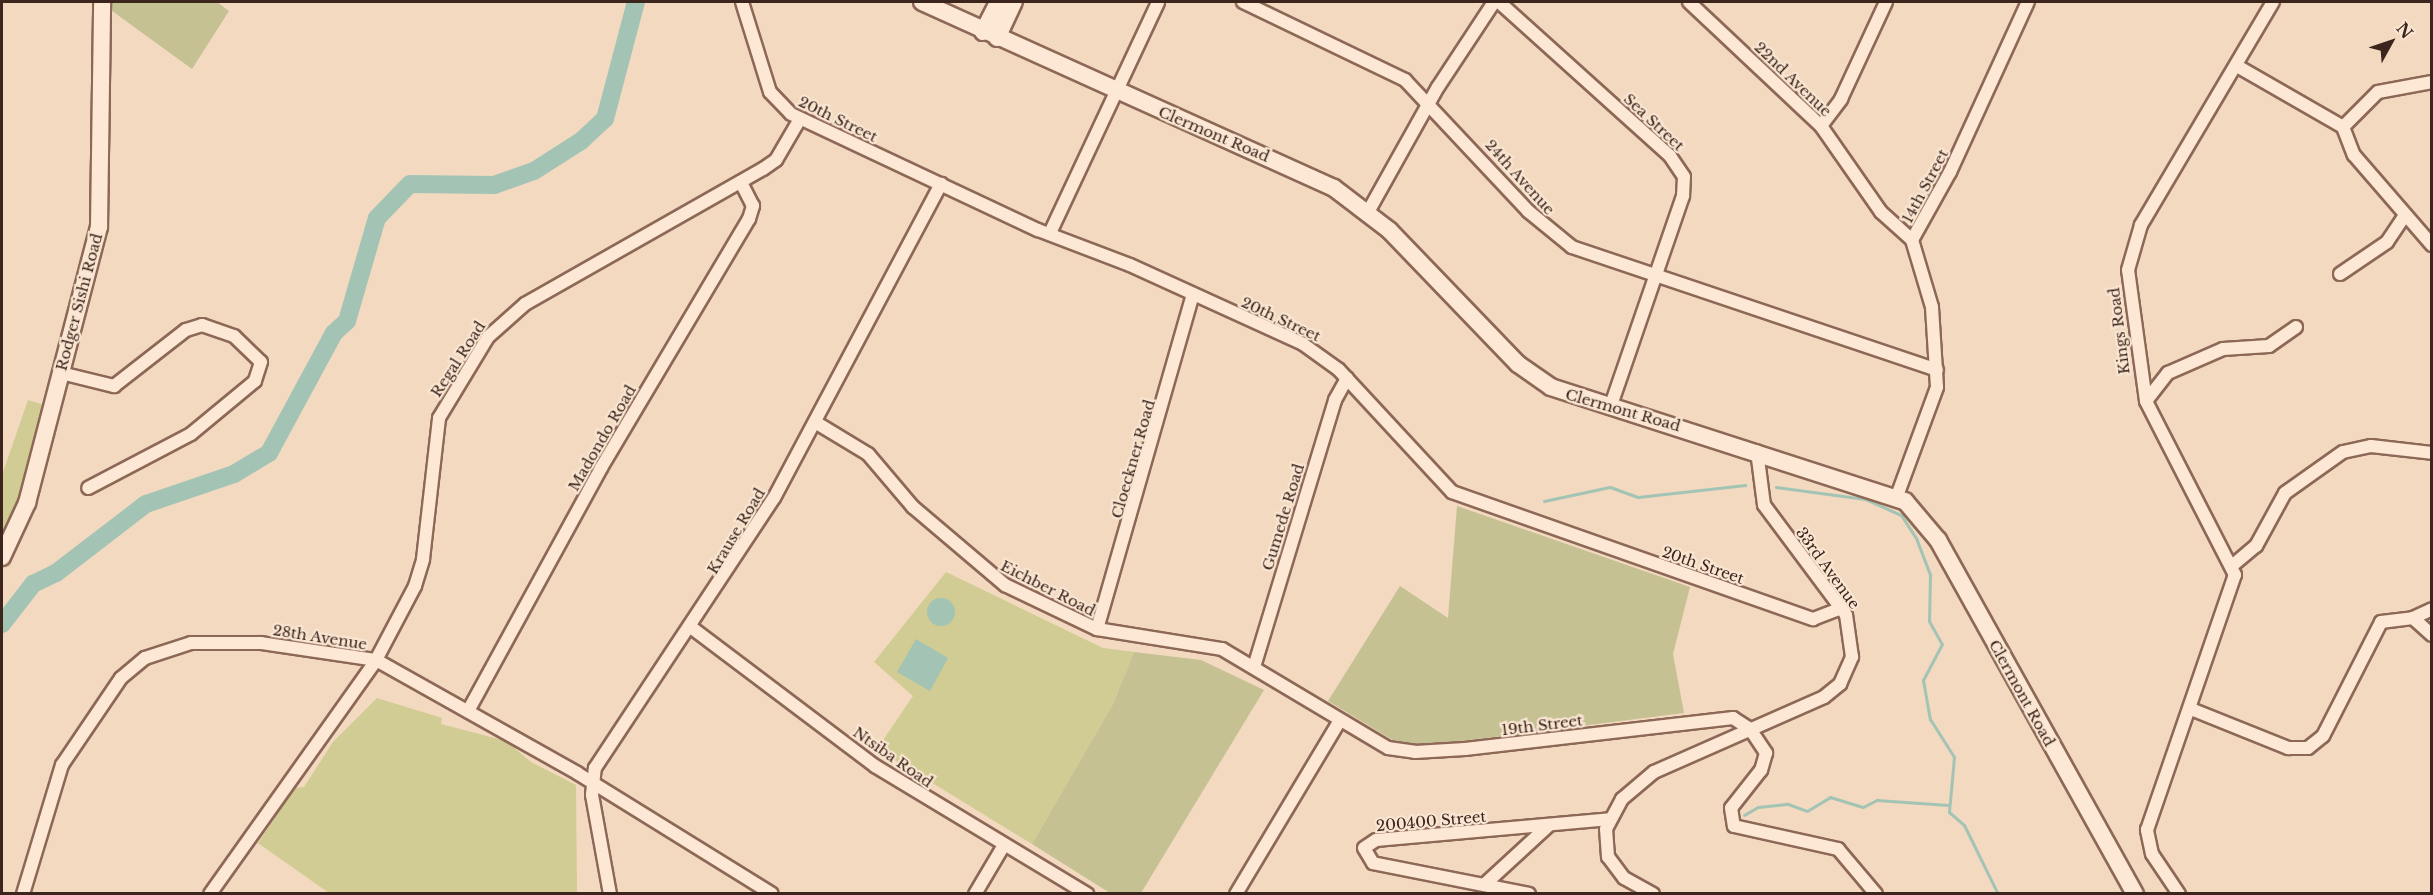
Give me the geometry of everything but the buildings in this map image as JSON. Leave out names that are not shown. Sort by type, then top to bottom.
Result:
[{"type":"street","name":"Rodger Sishi Road","points":[[2,557],[27,503],[99,227],[102,2]]},
{"type":"street","name":"20th Street","points":[[742,2],[770,92],[800,119],[1050,233],[1303,344],[1347,378],[1438,482],[1460,496],[1813,619],[1841,608]]},
{"type":"street","name":"Clermont Road","points":[[922,2],[1116,92],[1313,178],[1368,212],[1528,374],[1563,393],[1897,496],[1928,525],[2134,894]]},
{"type":"street","points":[[990,35],[998,2]]},
{"type":"street","points":[[990,35],[1014,2]]},
{"type":"street","points":[[1050,233],[1158,2]]},
{"type":"street","name":"24th Avenue","points":[[1243,2],[1396,74],[1429,103],[1563,242],[1937,370]]},
{"type":"street","points":[[1368,212],[1429,103],[1494,2]]},
{"type":"street","name":"Sea Street","points":[[1499,2],[1679,166],[1683,196],[1610,408]]},
{"type":"street","name":"22nd Avenue","points":[[1689,2],[1821,126],[1881,212],[1912,240]]},
{"type":"street","name":"14th Street","points":[[1897,496],[1926,427],[1937,370],[1932,307],[1912,240],[1956,161],[2028,2]]},
{"type":"street","name":"Kings Road","points":[[2233,565],[2146,401],[2129,304],[2132,248],[2148,211],[2237,66],[2273,2]]},
{"type":"street","points":[[1821,126],[1841,99],[1883,3]]},
{"type":"street","points":[[2237,66],[2343,127],[2354,155],[2432,245]]},
{"type":"street","points":[[2343,127],[2385,89],[2432,82]]},
{"type":"street","name":"Regal Road","points":[[210,894],[376,660],[421,570],[439,418],[488,337],[525,304],[776,160],[800,119]]},
{"type":"street","name":"Madondo Road","points":[[468,711],[595,478],[749,219],[753,206],[741,182]]},
{"type":"street","name":"Krause Road","points":[[591,784],[601,758],[692,628],[815,422],[941,184]]},
{"type":"street","points":[[2340,274],[2387,242],[2405,215]]},
{"type":"street","name":"Cloeckner Road","points":[[1097,629],[1192,295]]},
{"type":"street","points":[[61,373],[114,386],[186,330],[202,325],[234,336],[261,362],[255,381],[191,434],[88,488]]},
{"type":"street","points":[[2146,401],[2174,370],[2223,349],[2269,346],[2295,327]]},
{"type":"street","name":"Gumede Road","points":[[1254,667],[1335,400],[1347,378]]},
{"type":"street","name":"Eichber Road","points":[[815,422],[868,454],[912,507],[982,570],[1097,629],[1213,646],[1254,667],[1339,722]]},
{"type":"street","points":[[2179,894],[2152,854],[2148,830],[2233,589],[2233,565],[2256,546],[2285,493],[2343,452],[2364,446],[2432,453]]},
{"type":"street","name":"33rd Avenue","points":[[1610,819],[1644,778],[1824,697],[1840,684],[1854,648],[1841,608],[1764,505],[1756,451]]},
{"type":"street","points":[[2191,709],[2288,748],[2307,748],[2323,736],[2372,631],[2389,617],[2413,618],[2432,609]]},
{"type":"street","points":[[2413,618],[2432,634]]},
{"type":"street","name":"Ntsiba Road","points":[[692,628],[875,766],[1088,894]]},
{"type":"street","name":"28th Avenue","points":[[23,894],[71,748],[122,678],[146,658],[191,643],[261,643],[376,660],[468,711],[772,894]]},
{"type":"street","name":"19th Street","points":[[1339,722],[1388,748],[1415,752],[1719,715],[1750,729]]},
{"type":"street","points":[[1236,894],[1339,722]]},
{"type":"street","points":[[1750,729],[1766,758],[1731,808],[1734,826],[1838,849],[1876,894]]},
{"type":"street","points":[[591,784],[610,894]]},
{"type":"street","points":[[1610,819],[1606,845],[1613,865],[1634,885],[1653,894]]},
{"type":"street","name":"200400 Street","points":[[1529,894],[1373,863],[1364,848],[1377,840],[1610,819]]},
{"type":"street","points":[[1485,884],[1549,826]]},
{"type":"street","points":[[975,894],[1004,845]]},
{"type":"shaded area","points":[[111,2],[217,2],[229,11],[192,69],[108,8]]},
{"type":"shaded area","points":[[28,400],[51,407],[2,557],[2,475]]},
{"type":"shaded area","points":[[1457,506],[1690,587],[1673,654],[1684,713],[1414,747],[1401,745],[1328,701],[1400,586],[1448,618]]},
{"type":"shaded area","points":[[946,572],[1103,648],[1134,652],[1113,704],[1032,844],[877,749],[913,696],[874,662]]},
{"type":"shaded area","points":[[941,598],[951,602],[955,612],[951,622],[941,626],[931,622],[927,612],[931,602]]},
{"type":"shaded area","points":[[916,639],[948,658],[930,691],[897,672]]},
{"type":"shaded area","points":[[1134,652],[1201,660],[1264,690],[1141,893],[1110,893],[1032,844],[1113,704]]},
{"type":"shaded area","points":[[377,698],[442,718],[441,724],[506,741],[531,762],[576,785],[577,893],[329,893],[258,843],[295,788],[304,787],[333,742]]},
{"type":"waterway","points":[[2,624],[33,584],[56,573],[146,504],[234,474],[269,453],[334,333],[347,321],[377,218],[410,184],[494,185],[534,171],[581,141],[605,119],[636,2]]},
{"type":"waterway","points":[[1544,501],[1610,487],[1638,497],[1745,485]]},
{"type":"waterway","points":[[1776,487],[1865,499],[1901,515],[1916,538],[1930,575],[1929,621],[1942,644],[1923,680],[1930,719],[1954,757],[1949,812],[1964,825],[1998,894]]},
{"type":"waterway","points":[[1744,815],[1758,807],[1788,804],[1807,811],[1830,797],[1863,807],[1877,800],[1948,805]]}]
